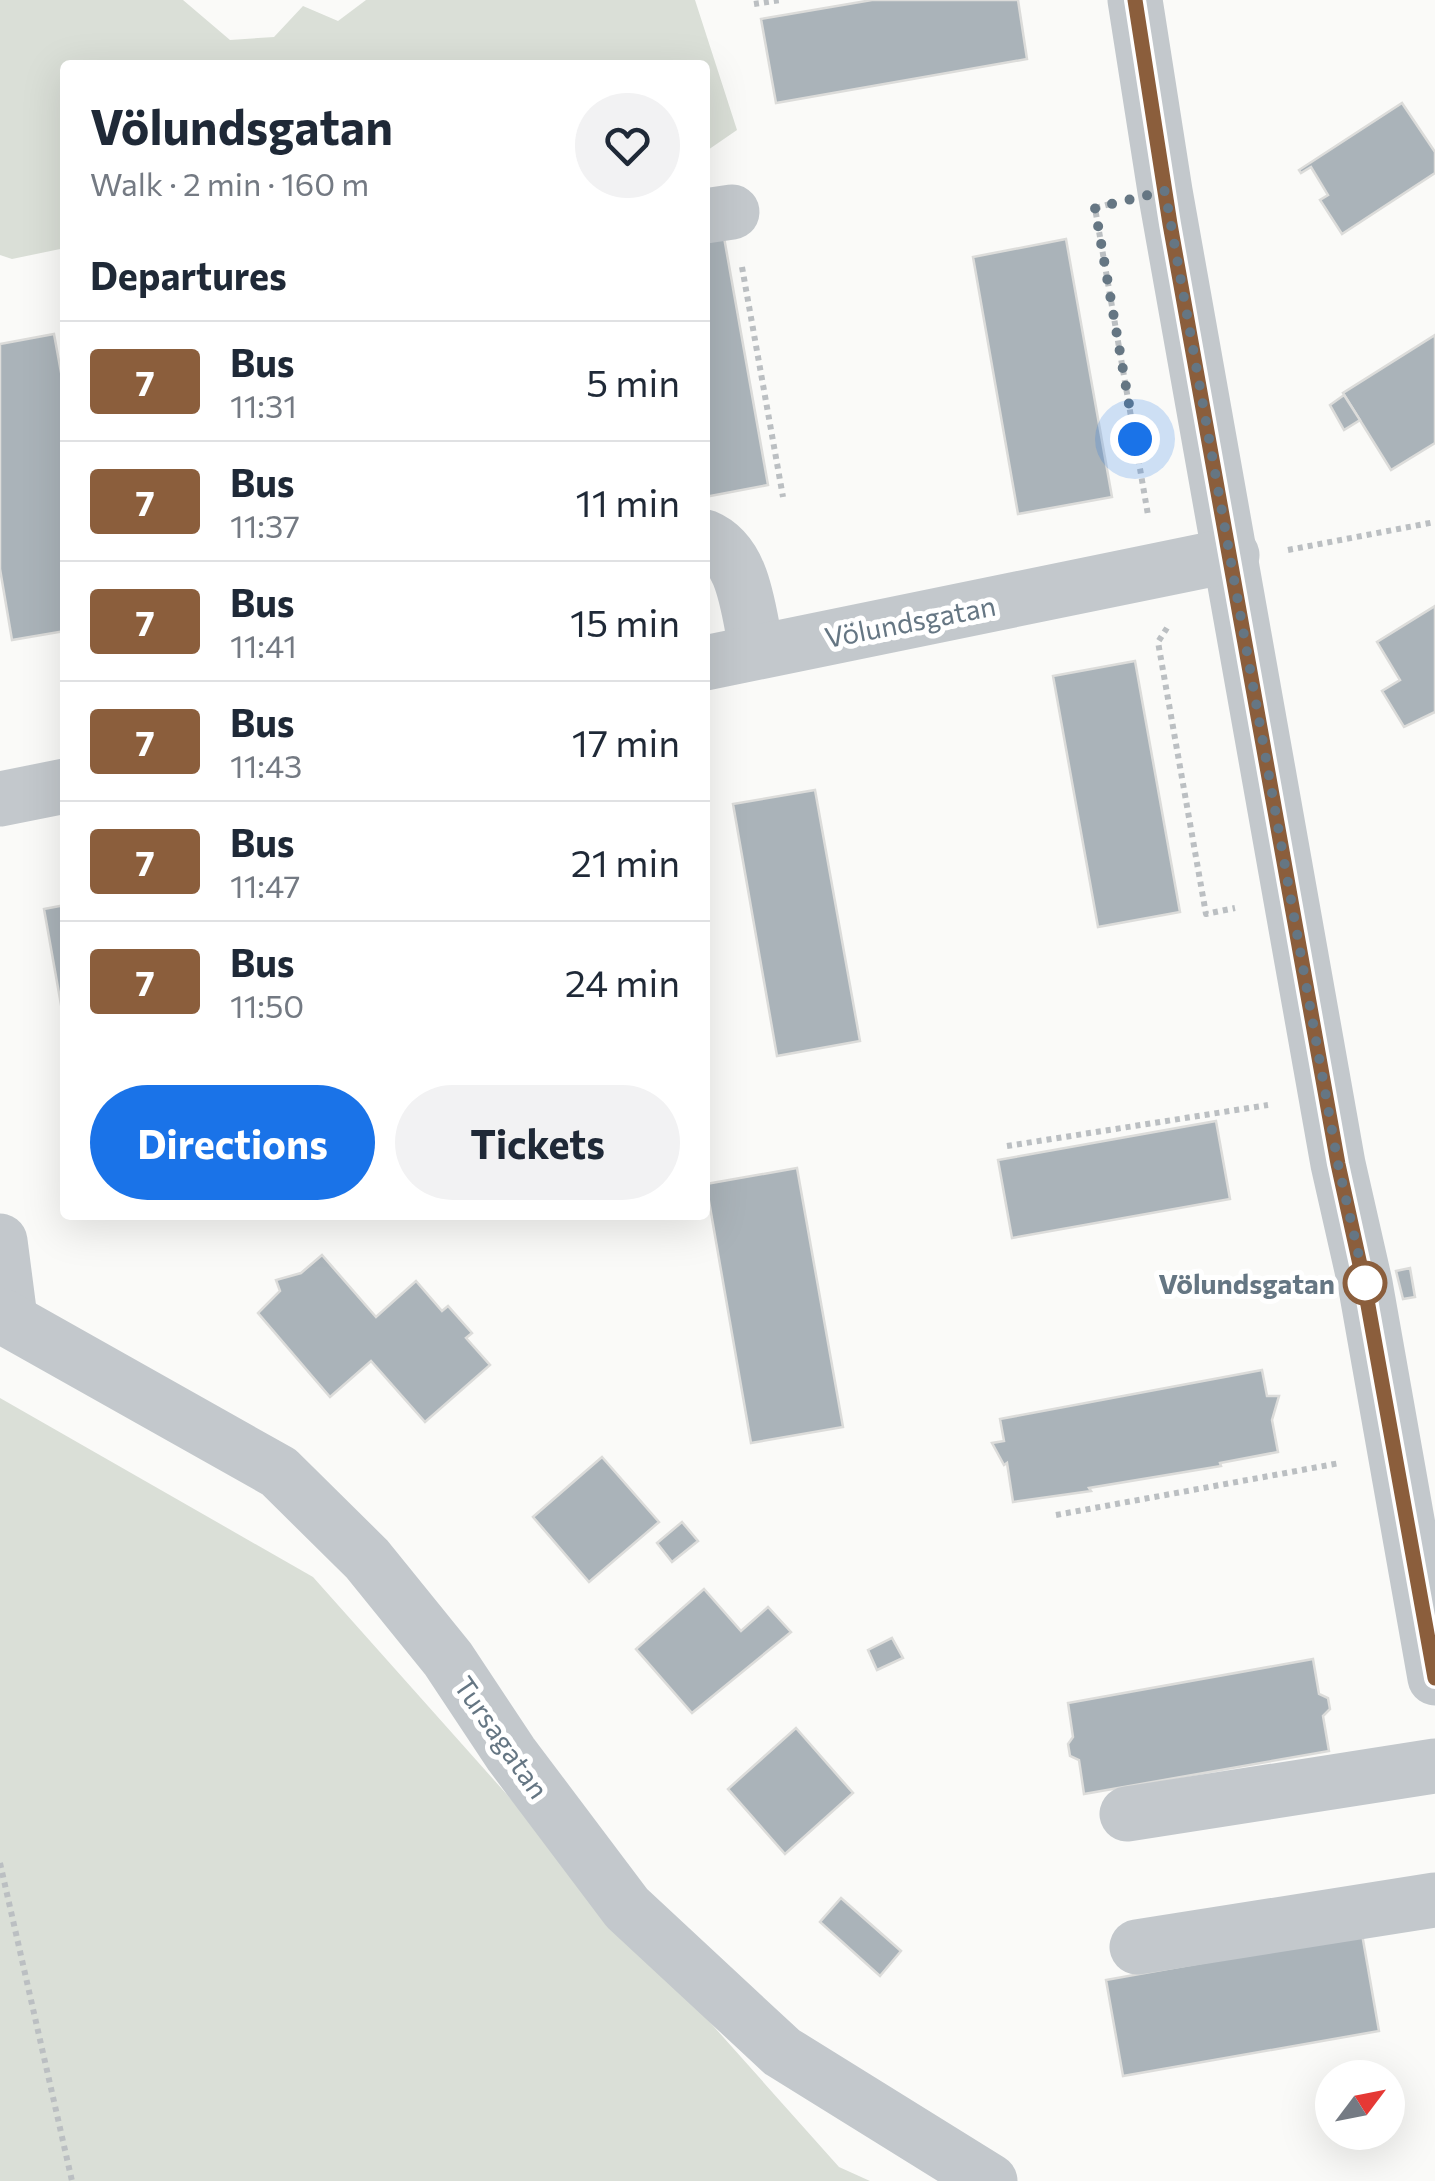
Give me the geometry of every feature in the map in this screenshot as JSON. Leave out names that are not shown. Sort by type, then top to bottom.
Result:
[{"type":"street","points":[[1135,0],[1165,191],[1338,1164],[1364,1283],[1435,1678]]},
{"type":"street","points":[[710,539],[735,562],[758,651]]},
{"type":"street","name":"Völundsgatan","points":[[710,661],[1232,555]]},
{"type":"street","points":[[0,799],[60,787]]},
{"type":"street","points":[[0,1241],[5,1316]]},
{"type":"street","name":"Tursagatan","points":[[5,1316],[279,1472],[367,1559],[448,1658],[511,1754],[627,1908],[782,2052],[990,2181]]},
{"type":"street","points":[[1127,1814],[1435,1766]]},
{"type":"street","points":[[1137,1948],[1435,1900]]},
{"type":"path","points":[[754,4],[780,0]]},
{"type":"path","points":[[1150,524],[1095,208],[1165,191]]},
{"type":"path","points":[[719,214],[782,498]]},
{"type":"path","points":[[1232,555],[1310,547],[1435,522]]},
{"type":"path","points":[[1158,642],[1206,914],[1248,905]]},
{"type":"path","points":[[1007,1146],[1279,1104]]},
{"type":"path","points":[[1056,1516],[1346,1462]]},
{"type":"path","points":[[0,1862],[72,2181]]},
{"type":"shaded area","points":[[0,0],[183,0],[230,40],[274,37],[303,6],[338,21],[366,0],[695,0],[737,130],[710,149],[710,60],[60,60],[60,249],[12,259],[0,255]]},
{"type":"shaded area","points":[[0,1398],[313,1577],[839,2167],[870,2181],[0,2181]]},
{"type":"building","points":[[872,0],[1018,0],[1027,59],[776,103],[761,19]]},
{"type":"building","points":[[1402,103],[1435,152],[1435,173],[1342,234],[1320,200],[1328,195],[1311,167],[1301,173],[1299,170]]},
{"type":"building","points":[[722,226],[768,485],[710,496],[710,228]]},
{"type":"building","points":[[1066,239],[1112,497],[1018,514],[973,257]]},
{"type":"building","points":[[54,334],[60,367],[60,632],[12,640],[0,569],[0,344]]},
{"type":"building","points":[[1435,335],[1435,443],[1391,470],[1343,393]]},
{"type":"building","points":[[1344,395],[1360,420],[1344,430],[1330,405]]},
{"type":"building","points":[[1435,606],[1435,712],[1404,727],[1382,691],[1400,680],[1377,642]]},
{"type":"building","points":[[1135,661],[1180,912],[1098,927],[1053,676]]},
{"type":"building","points":[[815,790],[860,1041],[777,1056],[733,804]]},
{"type":"building","points":[[60,906],[60,999],[44,909]]},
{"type":"building","points":[[1216,1121],[1230,1199],[1012,1238],[998,1160]]},
{"type":"building","points":[[797,1168],[843,1427],[751,1443],[710,1207],[710,1183]]},
{"type":"building","points":[[322,1255],[376,1317],[416,1281],[442,1311],[448,1306],[472,1333],[466,1338],[490,1365],[425,1422],[371,1361],[330,1397],[258,1313],[280,1291],[276,1280],[301,1273]]},
{"type":"building","points":[[1410,1268],[1415,1297],[1403,1299],[1396,1271]]},
{"type":"building","points":[[1262,1370],[1267,1396],[1279,1396],[1272,1420],[1278,1452],[1220,1463],[1221,1466],[1089,1488],[1091,1491],[1013,1502],[1007,1463],[1004,1465],[992,1443],[1004,1441],[1000,1419]]},
{"type":"building","points":[[602,1457],[659,1522],[589,1582],[533,1517]]},
{"type":"building","points":[[682,1522],[698,1541],[672,1562],[657,1543]]},
{"type":"building","points":[[704,1589],[741,1631],[768,1607],[791,1632],[692,1713],[636,1649]]},
{"type":"building","points":[[892,1638],[903,1658],[877,1670],[868,1650]]},
{"type":"building","points":[[1313,1659],[1319,1694],[1328,1698],[1330,1709],[1323,1716],[1329,1751],[1084,1794],[1079,1760],[1070,1756],[1068,1744],[1073,1737],[1068,1703]]},
{"type":"building","points":[[796,1728],[853,1793],[785,1854],[728,1789]]},
{"type":"building","points":[[841,1898],[901,1951],[880,1976],[820,1922]]},
{"type":"building","points":[[1362,1934],[1379,2031],[1123,2076],[1106,1980]]},
{"type":"bus line","name":"7","points":[[1135,0],[1170,224],[1338,1164],[1364,1283],[1435,1678]]},
{"type":"place","name":"Völundsgatan","points":[[1365,1283]]},
{"type":"route","points":[[1135,439],[1095,208],[1165,191],[1338,1164],[1365,1283]]}]
